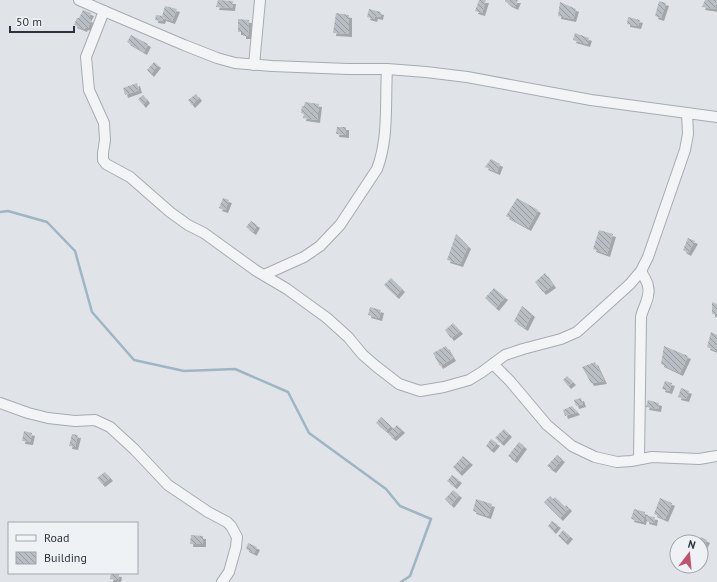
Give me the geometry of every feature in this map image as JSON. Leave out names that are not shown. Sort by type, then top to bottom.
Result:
[{"type":"street","points":[[79,0],[170,40],[217,58],[235,63],[335,69],[386,68],[468,77],[591,100],[717,117]]},
{"type":"street","points":[[254,65],[260,0]]},
{"type":"street","points":[[104,11],[86,57],[89,90],[104,123],[105,136],[103,160],[106,164],[130,177],[182,220],[204,233],[255,270],[287,288],[348,336],[363,355],[376,367],[400,384],[420,391],[444,387],[469,380],[505,355],[523,348],[561,339],[577,332],[630,284],[641,271],[648,257],[685,150],[688,134],[687,113]]},
{"type":"street","points":[[264,275],[304,257],[320,246],[340,225],[377,169],[380,162],[385,129],[386,68]]},
{"type":"street","points":[[639,459],[641,317],[648,297],[648,286],[641,271]]},
{"type":"street","points":[[493,364],[510,381],[547,425],[572,446],[595,457],[617,462],[652,457],[699,459],[717,456]]},
{"type":"street","points":[[0,403],[48,418],[75,421],[95,420],[110,427],[134,449],[168,485],[231,526],[237,537],[236,547],[229,572],[222,582]]},
{"type":"building","points":[[218,0],[233,1],[232,8],[216,7]]},
{"type":"building","points":[[479,0],[486,0],[482,13],[475,11]]},
{"type":"building","points":[[505,0],[518,0],[515,7]]},
{"type":"building","points":[[705,0],[717,0],[715,9],[702,7]]},
{"type":"building","points":[[659,1],[666,3],[661,18],[655,16]]},
{"type":"building","points":[[560,2],[576,9],[573,19],[558,16]]},
{"type":"building","points":[[165,6],[177,9],[172,21],[163,18],[162,21],[155,20],[156,15],[162,16]]},
{"type":"building","points":[[369,9],[381,12],[380,17],[375,16],[374,19],[367,17]]},
{"type":"building","points":[[83,10],[91,13],[88,19],[91,20],[88,28],[85,27],[84,29],[74,25]]},
{"type":"building","points":[[336,13],[349,15],[349,34],[333,33]]},
{"type":"building","points":[[628,17],[640,20],[638,26],[627,24]]},
{"type":"building","points":[[238,19],[249,20],[248,36],[243,36],[243,32],[238,32]]},
{"type":"building","points":[[575,33],[589,38],[587,44],[573,40]]},
{"type":"building","points":[[131,35],[148,44],[144,52],[127,42]]},
{"type":"building","points":[[154,62],[158,65],[151,74],[147,70]]},
{"type":"building","points":[[137,83],[139,90],[125,95],[123,88]]},
{"type":"building","points":[[196,94],[199,98],[192,105],[188,100]]},
{"type":"building","points":[[143,95],[147,100],[143,105],[138,99]]},
{"type":"building","points":[[305,102],[319,104],[317,120],[303,118],[304,114],[301,113],[302,106],[304,106]]},
{"type":"building","points":[[337,127],[346,127],[346,135],[336,134]]},
{"type":"building","points":[[491,159],[500,164],[497,172],[485,167]]},
{"type":"building","points":[[223,198],[229,200],[225,210],[219,208]]},
{"type":"building","points":[[517,198],[538,210],[528,228],[506,216]]},
{"type":"building","points":[[251,221],[257,225],[253,232],[246,227]]},
{"type":"building","points":[[599,230],[613,234],[607,254],[593,249]]},
{"type":"building","points":[[456,234],[468,246],[460,264],[447,260]]},
{"type":"building","points":[[688,238],[695,241],[688,253],[683,250]]},
{"type":"building","points":[[545,273],[553,285],[543,292],[535,282]]},
{"type":"building","points":[[391,278],[402,289],[396,296],[384,285]]},
{"type":"building","points":[[494,288],[505,297],[496,308],[485,298]]},
{"type":"building","points":[[712,302],[717,304],[717,315],[712,314]]},
{"type":"building","points":[[522,306],[532,314],[525,328],[514,321]]},
{"type":"building","points":[[370,307],[381,310],[379,318],[368,315]]},
{"type":"building","points":[[453,323],[460,331],[451,338],[445,330]]},
{"type":"building","points":[[711,332],[717,335],[717,351],[707,347]]},
{"type":"building","points":[[446,346],[453,358],[440,366],[433,353]]},
{"type":"building","points":[[664,346],[688,356],[680,373],[661,364]]},
{"type":"building","points":[[595,362],[604,381],[591,383],[582,367]]},
{"type":"building","points":[[567,376],[573,382],[568,386],[563,380]]},
{"type":"building","points":[[665,381],[672,383],[669,391],[662,389]]},
{"type":"building","points":[[681,388],[689,391],[686,399],[678,397]]},
{"type":"building","points":[[581,398],[583,404],[576,406],[574,400]]},
{"type":"building","points":[[648,400],[659,403],[658,409],[646,407]]},
{"type":"building","points":[[572,406],[577,412],[565,416],[563,410]]},
{"type":"building","points":[[381,417],[391,426],[386,431],[376,423]]},
{"type":"building","points":[[397,425],[402,430],[393,438],[388,434]]},
{"type":"building","points":[[504,429],[509,434],[501,443],[495,438]]},
{"type":"building","points":[[24,431],[32,433],[30,442],[22,441]]},
{"type":"building","points":[[72,434],[78,435],[75,447],[69,446]]},
{"type":"building","points":[[491,439],[497,443],[491,450],[486,446]]},
{"type":"building","points":[[519,442],[524,446],[514,460],[508,456]]},
{"type":"building","points":[[557,455],[562,459],[553,470],[547,466]]},
{"type":"building","points":[[463,456],[470,462],[459,473],[453,467]]},
{"type":"building","points":[[105,472],[110,478],[102,484],[97,478]]},
{"type":"building","points":[[452,475],[459,480],[454,486],[447,481]]},
{"type":"building","points":[[453,490],[459,495],[451,505],[445,499]]},
{"type":"building","points":[[550,496],[553,499],[555,497],[565,507],[566,505],[569,508],[560,518],[544,502]]},
{"type":"building","points":[[660,498],[672,503],[665,519],[654,514]]},
{"type":"building","points":[[476,499],[492,504],[488,516],[473,511]]},
{"type":"building","points":[[634,509],[645,512],[643,522],[631,519]]},
{"type":"building","points":[[647,516],[655,517],[654,523],[646,521]]},
{"type":"building","points":[[552,521],[558,525],[553,531],[548,526]]},
{"type":"building","points":[[563,530],[570,536],[565,542],[558,536]]},
{"type":"building","points":[[191,535],[203,536],[203,544],[190,544]]},
{"type":"building","points":[[248,543],[257,547],[254,553],[246,549]]},
{"type":"building","points":[[111,574],[119,574],[118,580],[110,579]]},
{"type":"waterway","points":[[0,212],[8,211],[47,222],[75,251],[92,312],[134,360],[184,371],[235,369],[288,392],[309,433],[386,489],[400,506],[431,519],[410,576],[401,582]]}]
